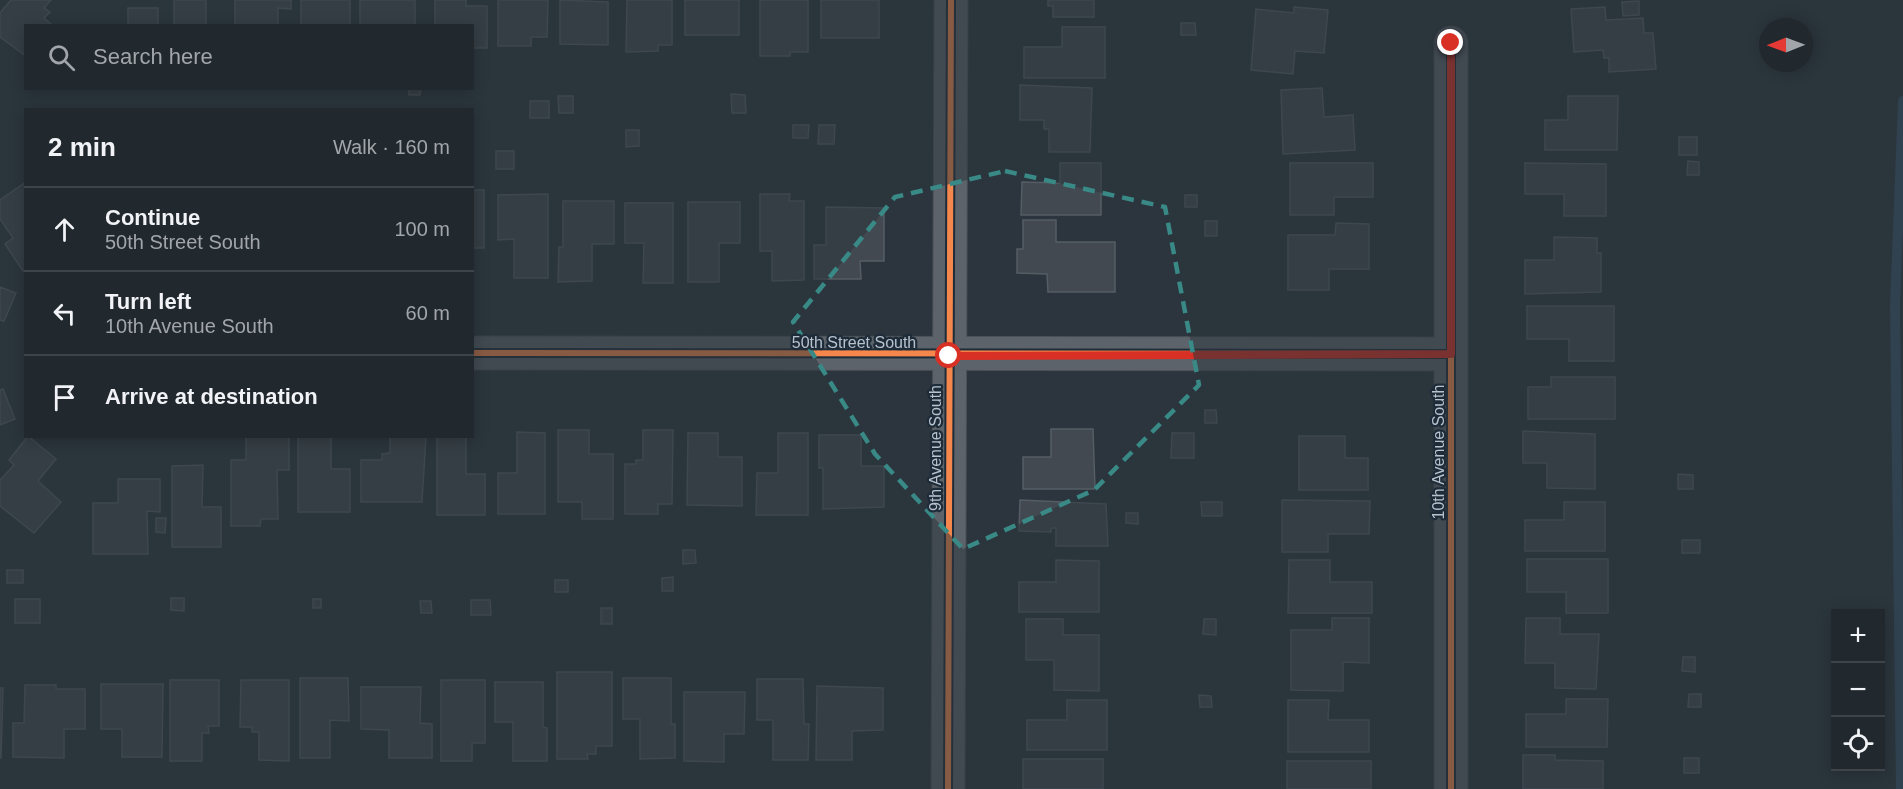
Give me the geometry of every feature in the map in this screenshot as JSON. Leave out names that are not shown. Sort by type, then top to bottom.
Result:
[{"type":"street","name":"9th Avenue South","points":[[948,789],[951,0]]},
{"type":"street","name":"10th Avenue South","points":[[1451,43],[1451,789]]},
{"type":"street","name":"50th Street South","points":[[474,353],[949,356],[1451,354]]},
{"type":"highlighted area","points":[[1005,171],[1165,207],[1199,385],[1094,490],[963,549],[875,454],[793,322],[895,197]]},
{"type":"building","points":[[11,0],[51,0],[44,8],[50,12],[44,18],[51,24],[24,24],[24,55],[0,37],[0,13]]},
{"type":"building","points":[[174,0],[206,0],[206,24],[174,24]]},
{"type":"building","points":[[235,0],[291,0],[291,9],[278,8],[278,24],[235,24]]},
{"type":"building","points":[[301,0],[350,0],[350,24],[301,24]]},
{"type":"building","points":[[360,0],[415,0],[415,24],[360,24]]},
{"type":"building","points":[[435,0],[466,0],[466,6],[487,6],[487,48],[474,48],[474,24],[435,24]]},
{"type":"building","points":[[498,0],[548,0],[547,37],[531,37],[531,46],[498,46]]},
{"type":"building","points":[[560,0],[608,2],[608,45],[560,44]]},
{"type":"building","points":[[627,0],[672,0],[672,45],[658,45],[658,51],[626,52]]},
{"type":"building","points":[[685,0],[739,0],[739,35],[685,35]]},
{"type":"building","points":[[760,0],[808,0],[808,52],[790,52],[790,56],[760,56]]},
{"type":"building","points":[[821,0],[879,0],[879,38],[821,38]]},
{"type":"building","points":[[1048,0],[1094,0],[1094,17],[1053,17],[1053,6],[1048,6]]},
{"type":"building","points":[[1639,1],[1639,15],[1623,16],[1622,2]]},
{"type":"building","points":[[1294,7],[1328,10],[1324,53],[1295,51],[1293,74],[1251,70],[1256,9],[1294,13]]},
{"type":"building","points":[[1605,7],[1606,20],[1643,18],[1644,33],[1653,33],[1656,69],[1609,72],[1609,58],[1604,58],[1603,50],[1574,52],[1571,9]]},
{"type":"building","points":[[128,8],[158,8],[158,24],[128,24]]},
{"type":"building","points":[[1181,23],[1195,23],[1196,35],[1181,35]]},
{"type":"building","points":[[1062,27],[1105,27],[1105,78],[1024,78],[1024,47],[1062,47]]},
{"type":"building","points":[[1020,85],[1092,88],[1090,152],[1049,152],[1049,129],[1044,129],[1044,120],[1020,120]]},
{"type":"building","points":[[1322,88],[1324,117],[1353,115],[1355,150],[1283,154],[1281,90]]},
{"type":"building","points":[[409,90],[421,90],[420,95],[409,95]]},
{"type":"building","points":[[731,94],[745,95],[746,113],[732,113]]},
{"type":"building","points":[[558,96],[573,96],[573,113],[559,113]]},
{"type":"building","points":[[1568,96],[1618,96],[1617,150],[1545,150],[1545,120],[1568,120]]},
{"type":"building","points":[[530,101],[549,101],[549,118],[530,118]]},
{"type":"building","points":[[793,125],[809,125],[808,138],[793,138]]},
{"type":"building","points":[[819,125],[835,125],[834,144],[818,144]]},
{"type":"building","points":[[626,130],[639,130],[639,146],[626,147]]},
{"type":"building","points":[[1679,137],[1697,137],[1697,155],[1679,155]]},
{"type":"building","points":[[496,151],[514,151],[514,169],[496,169]]},
{"type":"building","points":[[1688,161],[1699,162],[1699,175],[1687,175]]},
{"type":"building","points":[[1060,163],[1101,163],[1101,215],[1021,215],[1022,182],[1060,183]]},
{"type":"building","points":[[1290,163],[1373,163],[1373,197],[1334,197],[1334,215],[1290,215]]},
{"type":"building","points":[[1525,163],[1606,164],[1606,216],[1564,216],[1564,194],[1525,194]]},
{"type":"building","points":[[24,183],[23,271],[5,244],[13,238],[0,219],[0,200]]},
{"type":"building","points":[[474,190],[484,190],[484,248],[474,248]]},
{"type":"building","points":[[548,194],[548,278],[514,278],[514,239],[498,240],[498,195]]},
{"type":"building","points":[[760,194],[790,194],[789,201],[804,201],[804,280],[772,281],[772,251],[760,251]]},
{"type":"building","points":[[1185,195],[1197,195],[1197,207],[1185,207]]},
{"type":"building","points":[[563,201],[614,201],[614,244],[592,244],[592,281],[558,282],[559,247],[563,247]]},
{"type":"building","points":[[688,202],[740,202],[740,243],[719,243],[719,282],[688,282]]},
{"type":"building","points":[[625,203],[673,203],[673,283],[643,283],[644,243],[625,243]]},
{"type":"building","points":[[826,207],[884,208],[884,261],[860,261],[861,279],[814,279],[814,245],[826,245]]},
{"type":"building","points":[[1023,220],[1056,220],[1056,242],[1115,242],[1115,292],[1048,292],[1047,274],[1017,273],[1017,249],[1023,249]]},
{"type":"building","points":[[1205,221],[1217,221],[1217,236],[1205,236]]},
{"type":"building","points":[[1336,223],[1369,224],[1369,269],[1329,269],[1329,290],[1288,290],[1288,235],[1335,235]]},
{"type":"building","points":[[1554,237],[1597,238],[1597,253],[1601,253],[1601,292],[1525,294],[1525,260],[1554,260]]},
{"type":"building","points":[[0,287],[16,293],[4,321],[0,320]]},
{"type":"building","points":[[1527,306],[1614,306],[1614,361],[1569,361],[1569,339],[1527,339]]},
{"type":"building","points":[[1551,377],[1615,377],[1615,419],[1528,419],[1528,387],[1551,387]]},
{"type":"building","points":[[3,389],[15,419],[0,425],[0,390]]},
{"type":"building","points":[[1205,410],[1216,410],[1217,423],[1205,423]]},
{"type":"building","points":[[1051,429],[1093,429],[1095,489],[1023,489],[1023,457],[1051,457]]},
{"type":"building","points":[[558,430],[589,430],[589,454],[613,454],[613,519],[582,519],[582,502],[558,502]]},
{"type":"building","points":[[643,430],[673,430],[672,504],[658,504],[658,514],[625,514],[625,464],[636,464],[636,460],[643,460]]},
{"type":"building","points":[[1523,431],[1595,434],[1595,489],[1547,488],[1547,463],[1523,463]]},
{"type":"building","points":[[517,432],[545,433],[545,514],[498,514],[498,473],[517,473]]},
{"type":"building","points":[[688,433],[718,433],[718,457],[742,457],[742,506],[687,505]]},
{"type":"building","points":[[778,433],[808,433],[808,515],[756,515],[757,473],[778,473]]},
{"type":"building","points":[[1172,433],[1194,433],[1194,458],[1171,458]]},
{"type":"building","points":[[819,435],[861,435],[861,466],[884,466],[884,507],[823,509],[823,468],[819,468]]},
{"type":"building","points":[[1299,436],[1345,436],[1345,458],[1368,458],[1368,490],[1299,490]]},
{"type":"building","points":[[26,438],[30,438],[56,459],[38,481],[61,502],[34,533],[0,506],[0,480],[14,465],[9,460]]},
{"type":"building","points":[[246,438],[289,438],[289,470],[277,470],[278,519],[261,519],[260,526],[231,526],[231,460],[246,460]]},
{"type":"building","points":[[298,438],[331,438],[331,469],[350,469],[350,512],[298,512]]},
{"type":"building","points":[[390,438],[426,438],[422,502],[361,502],[361,460],[382,460],[382,454],[390,453]]},
{"type":"building","points":[[437,438],[466,438],[466,474],[485,474],[485,515],[437,515]]},
{"type":"building","points":[[203,465],[202,507],[221,507],[221,547],[172,547],[172,466]]},
{"type":"building","points":[[1678,474],[1693,475],[1693,489],[1678,489]]},
{"type":"building","points":[[118,479],[160,479],[160,512],[147,511],[148,554],[93,554],[93,503],[118,503]]},
{"type":"building","points":[[1020,500],[1106,504],[1108,546],[1056,546],[1056,528],[1051,528],[1051,532],[1019,531]]},
{"type":"building","points":[[1282,500],[1370,501],[1369,534],[1328,534],[1328,552],[1282,552]]},
{"type":"building","points":[[1201,502],[1222,502],[1222,516],[1202,516]]},
{"type":"building","points":[[1564,502],[1605,502],[1605,551],[1525,551],[1525,520],[1564,520]]},
{"type":"building","points":[[1126,513],[1138,513],[1138,524],[1126,523]]},
{"type":"building","points":[[156,518],[166,518],[165,533],[156,532]]},
{"type":"building","points":[[1682,540],[1700,540],[1700,553],[1682,553]]},
{"type":"building","points":[[683,550],[695,550],[696,563],[683,564]]},
{"type":"building","points":[[1527,559],[1608,559],[1608,613],[1566,613],[1566,592],[1527,592]]},
{"type":"building","points":[[1056,560],[1099,561],[1099,612],[1019,612],[1019,582],[1056,582]]},
{"type":"building","points":[[1289,560],[1330,560],[1330,582],[1372,582],[1372,613],[1288,613]]},
{"type":"building","points":[[7,570],[23,570],[23,583],[7,583]]},
{"type":"building","points":[[673,577],[673,591],[662,591],[662,578]]},
{"type":"building","points":[[555,580],[568,580],[568,592],[555,592]]},
{"type":"building","points":[[171,598],[184,598],[184,611],[171,610]]},
{"type":"building","points":[[15,599],[40,599],[40,623],[15,623]]},
{"type":"building","points":[[313,599],[321,599],[321,608],[313,608]]},
{"type":"building","points":[[471,600],[490,600],[491,615],[471,615]]},
{"type":"building","points":[[420,601],[431,601],[432,613],[421,613]]},
{"type":"building","points":[[601,608],[612,608],[612,624],[601,624]]},
{"type":"building","points":[[1332,618],[1369,618],[1369,663],[1343,662],[1343,691],[1291,690],[1291,630],[1332,630]]},
{"type":"building","points":[[1526,618],[1560,618],[1560,634],[1599,634],[1596,689],[1555,688],[1555,663],[1525,663]]},
{"type":"building","points":[[1026,619],[1063,619],[1063,635],[1099,635],[1099,691],[1054,690],[1054,660],[1026,660]]},
{"type":"building","points":[[1204,619],[1216,619],[1216,635],[1203,634]]},
{"type":"building","points":[[1683,657],[1695,657],[1695,672],[1682,671]]},
{"type":"building","points":[[557,672],[612,672],[612,746],[596,746],[596,754],[587,754],[588,759],[557,759]]},
{"type":"building","points":[[300,678],[348,678],[349,721],[330,720],[330,758],[300,758]]},
{"type":"building","points":[[623,678],[671,678],[671,724],[675,724],[675,758],[640,759],[640,719],[623,719]]},
{"type":"building","points":[[757,679],[803,679],[804,724],[809,724],[808,760],[773,760],[773,720],[757,720]]},
{"type":"building","points":[[170,680],[219,680],[219,726],[208,726],[209,733],[202,733],[202,761],[170,761]]},
{"type":"building","points":[[241,680],[289,680],[289,761],[259,760],[259,732],[252,732],[252,727],[240,727]]},
{"type":"building","points":[[441,680],[485,680],[485,743],[472,743],[472,761],[441,761]]},
{"type":"building","points":[[495,682],[543,682],[543,727],[547,728],[547,761],[513,761],[513,722],[495,722]]},
{"type":"building","points":[[101,684],[163,684],[162,757],[122,757],[122,729],[101,729]]},
{"type":"building","points":[[25,685],[56,685],[56,689],[85,689],[85,729],[64,729],[64,758],[13,757],[13,723],[24,723]]},
{"type":"building","points":[[817,686],[883,688],[883,730],[852,731],[852,760],[816,760]]},
{"type":"building","points":[[361,687],[421,687],[420,723],[432,724],[432,758],[389,758],[389,730],[361,729]]},
{"type":"building","points":[[0,688],[3,688],[1,758],[0,758]]},
{"type":"building","points":[[684,692],[745,692],[744,734],[724,734],[724,762],[684,761]]},
{"type":"building","points":[[1689,694],[1701,694],[1701,707],[1688,707]]},
{"type":"building","points":[[1199,695],[1211,696],[1212,707],[1200,707]]},
{"type":"building","points":[[1566,699],[1608,699],[1607,747],[1526,747],[1526,714],[1566,714]]},
{"type":"building","points":[[1067,700],[1107,700],[1107,750],[1027,750],[1027,720],[1067,720]]},
{"type":"building","points":[[1288,700],[1329,700],[1328,720],[1369,720],[1369,752],[1288,752]]},
{"type":"building","points":[[1523,755],[1555,755],[1555,760],[1603,761],[1603,789],[1523,789]]},
{"type":"building","points":[[1684,758],[1699,758],[1699,773],[1684,773]]},
{"type":"building","points":[[1023,759],[1103,759],[1103,789],[1023,789]]},
{"type":"building","points":[[1287,761],[1371,761],[1371,789],[1287,789]]},
{"type":"waterway","points":[[1901,789],[1895,305],[1903,101]]},
{"type":"cycle path","points":[[948,789],[951,0]]},
{"type":"cycle path","points":[[1451,43],[1451,789]]},
{"type":"cycle path","points":[[474,353],[1451,354]]},
{"type":"route","points":[[949,356],[1451,354],[1451,43]]}]
